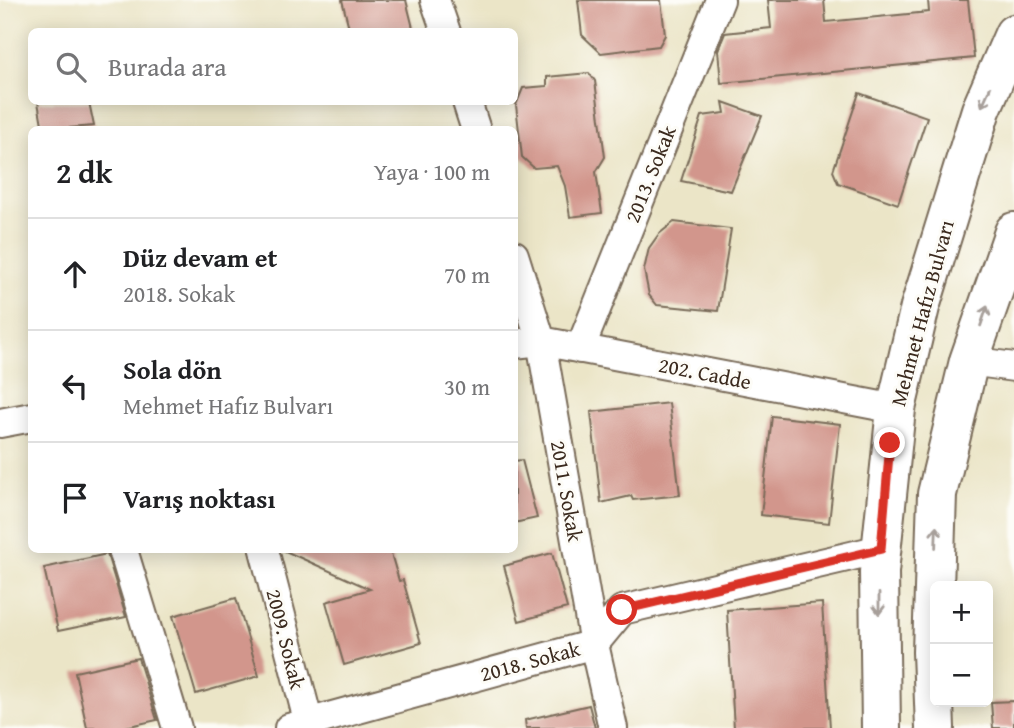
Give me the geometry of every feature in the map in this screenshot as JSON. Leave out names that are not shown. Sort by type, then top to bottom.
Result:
[{"type":"main road","name":"Mehmet Hafız Bulvarı","points":[[881,728],[881,549],[896,409],[920,307],[981,110],[1014,34]]},
{"type":"main road","points":[[935,728],[932,652],[937,494],[969,361],[1014,232]]},
{"type":"street","points":[[435,0],[445,28]]},
{"type":"street","name":"2013. Sokak","points":[[580,349],[720,0]]},
{"type":"street","points":[[468,105],[475,126]]},
{"type":"street","name":"2011. Sokak","points":[[518,280],[528,343],[613,728]]},
{"type":"street","name":"202. Cadde","points":[[528,343],[580,349],[896,409]]},
{"type":"street","points":[[969,361],[1014,367]]},
{"type":"street","points":[[0,423],[28,418]]},
{"type":"street","name":"2018. Sokak","points":[[302,726],[594,644],[622,610],[881,549]]},
{"type":"street","points":[[124,553],[177,728]]},
{"type":"street","name":"2009. Sokak","points":[[265,553],[302,726]]},
{"type":"building","points":[[342,0],[406,0],[413,28],[349,28]]},
{"type":"building","points":[[578,0],[661,0],[665,35],[659,46],[601,53],[582,35]]},
{"type":"building","points":[[768,0],[824,0],[826,22],[929,12],[928,0],[968,0],[974,58],[721,83],[718,50],[725,33],[771,28]]},
{"type":"building","points":[[589,73],[595,81],[605,157],[596,172],[602,213],[570,217],[565,186],[557,166],[534,168],[522,157],[516,105],[523,88],[547,86],[547,77]]},
{"type":"building","points":[[859,93],[927,117],[898,204],[838,183],[833,171]]},
{"type":"building","points":[[723,102],[762,116],[731,191],[681,181],[702,116],[725,113]]},
{"type":"building","points":[[39,105],[90,105],[94,126],[42,126]]},
{"type":"building","points":[[674,222],[731,229],[718,311],[657,305],[649,295],[644,270],[649,248],[659,234]]},
{"type":"building","points":[[669,403],[680,495],[633,500],[631,496],[601,503],[591,412]]},
{"type":"building","points":[[772,416],[840,424],[829,523],[761,515]]},
{"type":"building","points":[[518,460],[522,460],[537,518],[518,522]]},
{"type":"building","points":[[290,553],[391,553],[399,581],[403,580],[421,643],[344,665],[326,602],[370,589]]},
{"type":"building","points":[[552,553],[567,608],[519,621],[504,566]]},
{"type":"building","points":[[107,554],[126,617],[58,631],[44,568]]},
{"type":"building","points":[[236,598],[259,676],[196,694],[173,616]]},
{"type":"building","points":[[822,603],[830,728],[734,728],[727,610]]},
{"type":"building","points":[[138,658],[157,720],[121,728],[87,728],[75,672]]},
{"type":"building","points":[[1014,701],[1014,728],[993,728],[993,702]]},
{"type":"building","points":[[589,705],[595,728],[526,728],[525,720]]},
{"type":"route","points":[[622,610],[881,549],[890,443]]}]
